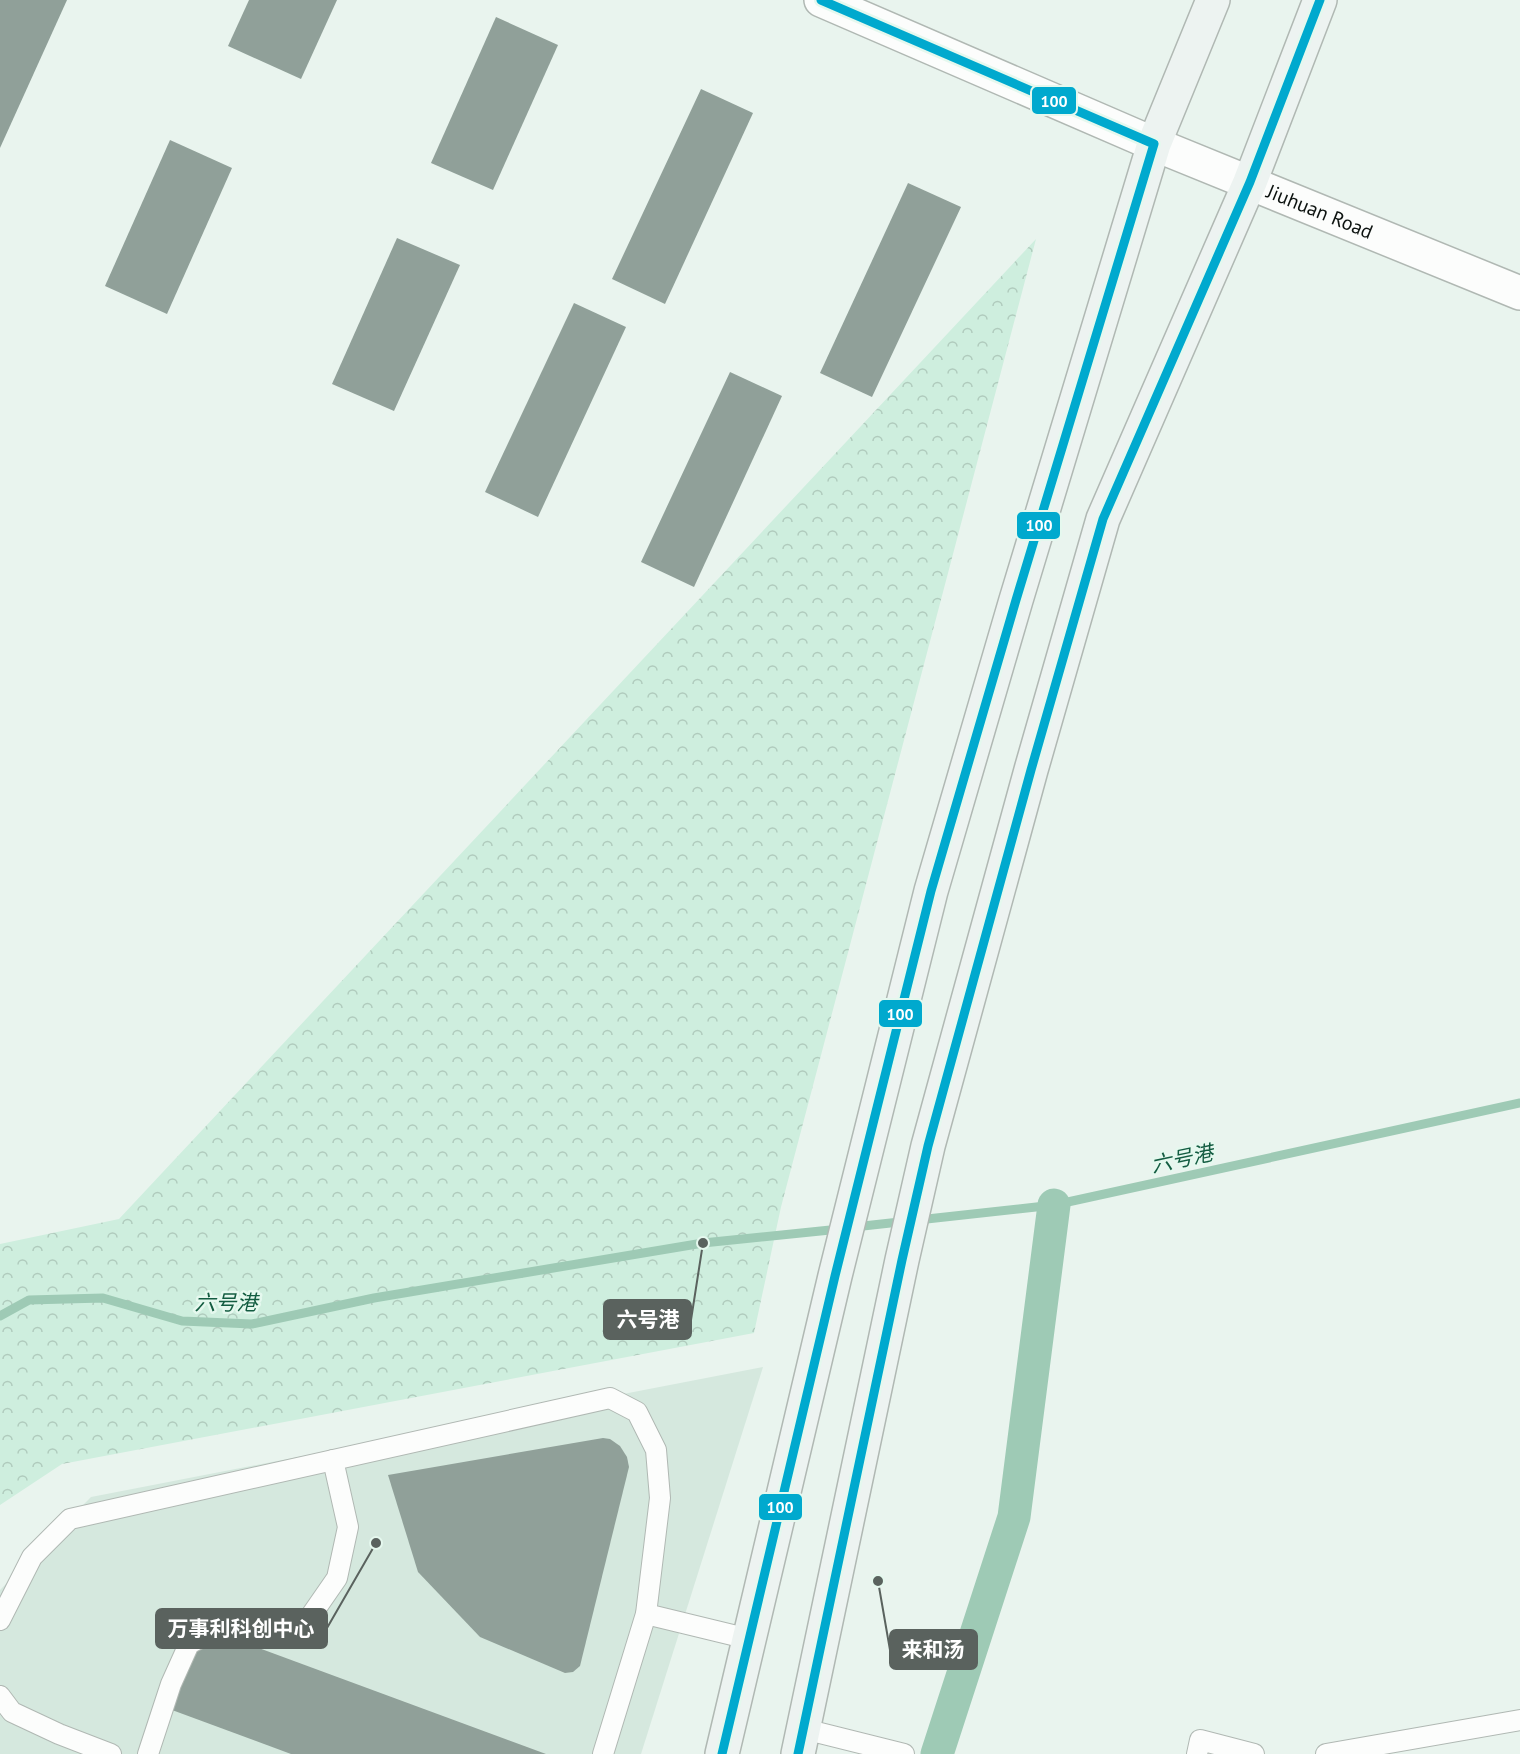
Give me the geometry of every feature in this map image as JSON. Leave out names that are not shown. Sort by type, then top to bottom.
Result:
[{"type":"main road","points":[[722,1754],[835,1276],[932,891],[1016,600],[1154,144],[1213,0]]},
{"type":"main road","points":[[801,1742],[928,1146],[1031,770],[1103,519],[1250,182],[1320,0]]},
{"type":"street","name":"Jiuhuan Road","points":[[821,0],[1154,144],[1520,293]]},
{"type":"lane","points":[[0,1620],[32,1557],[70,1519],[610,1398],[637,1412],[656,1450],[660,1498],[646,1614],[603,1754]]},
{"type":"lane","points":[[148,1754],[171,1684],[189,1644],[209,1633],[241,1626],[279,1628],[310,1617],[337,1578],[348,1527],[333,1460]]},
{"type":"lane","points":[[646,1614],[749,1639]]},
{"type":"lane","points":[[0,1696],[12,1712],[59,1734],[111,1754]]},
{"type":"lane","points":[[1326,1754],[1520,1720]]},
{"type":"lane","points":[[1197,1754],[1200,1740],[1254,1754]]},
{"type":"lane","points":[[801,1742],[904,1754]]},
{"type":"shaded area","points":[[763,1367],[641,1754],[0,1754],[0,1590],[91,1497]]},
{"type":"green space","points":[[1036,239],[781,1207],[754,1333],[62,1464],[0,1505],[0,1244],[119,1219]]},
{"type":"building","points":[[0,0],[67,0],[0,148]]},
{"type":"building","points":[[249,0],[337,0],[301,79],[228,46]]},
{"type":"building","points":[[496,17],[558,45],[493,190],[431,163]]},
{"type":"building","points":[[701,89],[753,113],[665,304],[612,279]]},
{"type":"building","points":[[170,140],[232,168],[167,314],[105,286]]},
{"type":"building","points":[[908,183],[961,207],[872,397],[820,373]]},
{"type":"building","points":[[397,238],[460,265],[394,411],[332,384]]},
{"type":"building","points":[[574,303],[626,327],[538,517],[485,492]]},
{"type":"building","points":[[730,372],[782,396],[694,587],[641,562]]},
{"type":"building","points":[[603,1438],[610,1439],[620,1446],[627,1457],[629,1467],[580,1666],[573,1672],[565,1673],[480,1637],[418,1572],[388,1475]]},
{"type":"building","points":[[234,1639],[546,1754],[291,1754],[172,1710],[196,1646]]},
{"type":"waterway","name":"六号港","points":[[854,1227],[1054,1205],[1520,1103]]},
{"type":"waterway","points":[[937,1754],[1014,1517],[1054,1205]]},
{"type":"waterway","name":"六号港","points":[[0,1316],[29,1300],[103,1298],[182,1321],[252,1324],[374,1298],[703,1243],[840,1229]]},
{"type":"transit line","name":"100","points":[[722,1754],[835,1276],[931,891],[1154,144],[821,0]]},
{"type":"transit line","name":"100","points":[[798,1754],[928,1146],[1031,770],[1103,519],[1250,182],[1320,0]]},
{"type":"place","name":"六号港","points":[[703,1243]]},
{"type":"place","name":"万事利科创中心","points":[[376,1543]]},
{"type":"place","name":"来和汤","points":[[878,1581]]}]
